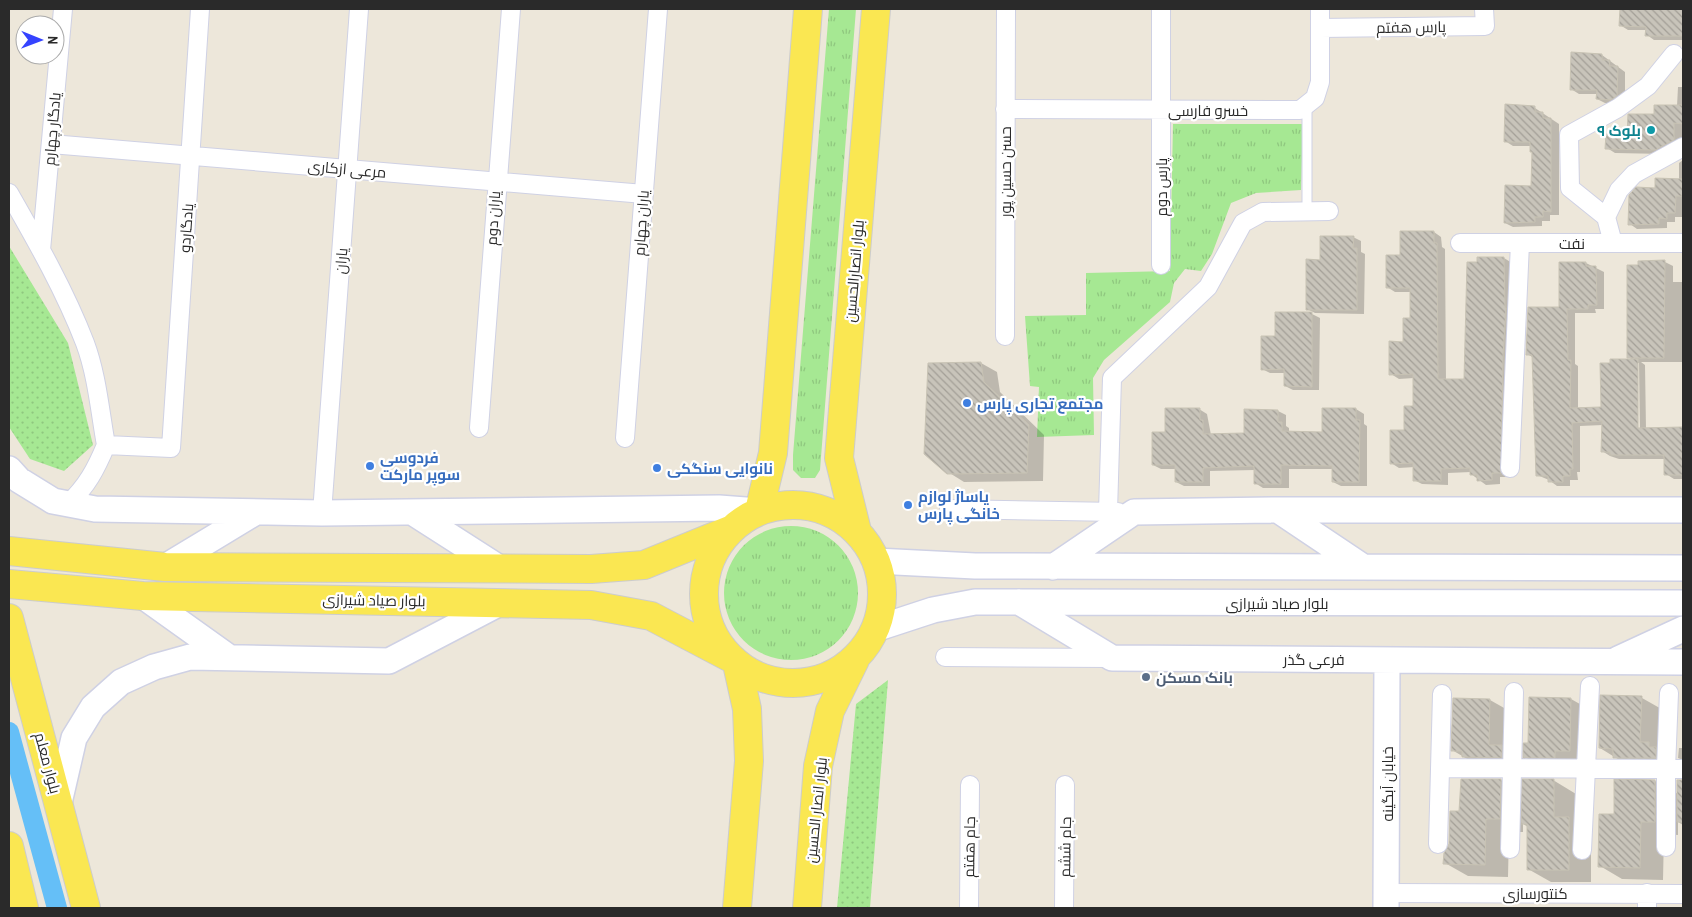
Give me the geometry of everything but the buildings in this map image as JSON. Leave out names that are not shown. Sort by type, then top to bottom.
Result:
[{"type":"main road","points":[[760,511],[773,453],[808,9]]},
{"type":"main road","name":"بلوار انصارالحسین","points":[[857,531],[839,458],[876,9]]},
{"type":"main road","points":[[9,469],[19,480],[54,501],[95,509],[322,513],[719,508],[760,511]]},
{"type":"main road","points":[[776,506],[811,507],[828,512],[857,531],[876,561],[882,583],[882,607],[875,629],[867,645],[856,658],[841,670],[824,678],[806,683],[788,684],[769,681],[752,674],[733,660],[714,634],[705,608],[705,580],[714,553],[730,530],[760,511],[776,506]]},
{"type":"main road","points":[[1278,510],[1363,567]]},
{"type":"main road","points":[[1053,567],[1134,512],[1683,510]]},
{"type":"main road","points":[[165,567],[256,512]]},
{"type":"main road","points":[[412,512],[501,569]]},
{"type":"main road","name":"بلوار صیاد شیرازی","points":[[9,552],[165,567],[591,570],[644,565],[730,530]]},
{"type":"main road","points":[[876,561],[975,566],[1053,567],[1683,568]]},
{"type":"main road","name":"بلوار صیاد شیرازی","points":[[9,584],[143,596],[591,605],[651,616],[733,660]]},
{"type":"main road","points":[[143,596],[227,656]]},
{"type":"main road","name":"بلوار صیاد شیرازی","points":[[875,629],[933,610],[975,602],[1683,604]]},
{"type":"main road","points":[[1018,602],[1112,658]]},
{"type":"main road","points":[[59,803],[74,738],[93,707],[121,682],[154,666],[190,657],[227,656],[389,661],[500,603]]},
{"type":"main road","name":"بلوار معلم","points":[[9,618],[86,908]]},
{"type":"main road","points":[[1611,662],[1683,629]]},
{"type":"main road","name":"بلوار انصار الحسین","points":[[807,908],[818,766],[830,711],[856,658]]},
{"type":"main road","name":"فرعی گذر","points":[[1112,658],[1683,662]]},
{"type":"main road","points":[[733,660],[746,709],[749,761],[737,908]]},
{"type":"main road","name":"خیابان آبگینه","points":[[1386,901],[1387,660]]},
{"type":"main road","points":[[9,846],[24,908]]},
{"type":"street","name":"یادگار چهارم","points":[[42,250],[63,9]]},
{"type":"street","name":"یادگار‌دو","points":[[106,445],[172,448],[200,9]]},
{"type":"street","name":"یاران","points":[[322,513],[359,9]]},
{"type":"street","name":"یاران دوم","points":[[478,428],[511,9]]},
{"type":"street","name":"یاران چهارم","points":[[625,438],[658,9]]},
{"type":"street","name":"حسن حسین پور","points":[[1005,336],[1006,9]]},
{"type":"street","name":"پارس دوم","points":[[1161,9],[1161,265]]},
{"type":"street","points":[[1307,105],[1315,98],[1320,82],[1320,9]]},
{"type":"street","name":"پارس هفتم","points":[[1320,28],[1484,26],[1484,9]]},
{"type":"street","points":[[1613,243],[1606,217],[1570,188],[1569,135],[1618,108],[1648,86],[1674,54]]},
{"type":"street","name":"خسرو فارسی","points":[[1005,109],[1300,110],[1307,105]]},
{"type":"street","name":"مرعی ازکاری","points":[[51,144],[644,194]]},
{"type":"street","points":[[1606,217],[1619,190],[1634,174],[1683,146]]},
{"type":"street","points":[[9,193],[42,250],[86,344],[96,389],[106,445],[92,476],[84,488],[68,504]]},
{"type":"street","points":[[1108,512],[1112,378],[1208,286],[1243,222],[1263,212],[1329,211]]},
{"type":"street","name":"نفت","points":[[1460,243],[1683,243]]},
{"type":"street","points":[[1510,468],[1520,243]]},
{"type":"street","points":[[949,509],[1134,512]]},
{"type":"street","name":"فرعی گذر","points":[[945,657],[1112,658]]},
{"type":"street","points":[[1582,850],[1590,686]]},
{"type":"street","points":[[1510,849],[1514,692]]},
{"type":"street","points":[[1438,844],[1442,694]]},
{"type":"street","points":[[1666,847],[1675,768],[1669,694]]},
{"type":"street","points":[[1440,768],[1675,768]]},
{"type":"street","name":"جام ششم","points":[[1064,908],[1065,785]]},
{"type":"street","name":"جام هفتم","points":[[968,908],[970,786]]},
{"type":"street","name":"کنتورسازی","points":[[1386,901],[1647,901],[1683,894]]},
{"type":"lane","points":[[1307,105],[1307,212]]},
{"type":"green space","points":[[829,9],[856,9],[820,470],[815,478],[801,478],[793,470],[793,455]]},
{"type":"green space","points":[[1173,124],[1303,124],[1301,190],[1256,193],[1231,203],[1212,254],[1201,271],[1185,269],[1174,283],[1170,302],[1104,360],[1093,378],[1094,435],[1037,437],[1039,387],[1030,386],[1025,316],[1086,315],[1086,273],[1170,271]]},
{"type":"green space","points":[[9,246],[68,343],[93,445],[64,471],[30,459],[9,427]]},
{"type":"green space","points":[[791,526],[816,531],[838,546],[853,568],[858,593],[853,618],[838,640],[816,655],[791,660],[766,655],[744,640],[729,618],[724,593],[729,568],[744,546],[766,531]]},
{"type":"green space","points":[[888,680],[870,908],[837,908],[856,704]]},
{"type":"waterway","points":[[9,732],[57,908]]},
{"type":"place","name":"بلوک ۹","points":[[1651,130]]},
{"type":"place","name":"مجتمع تجاری پارس","points":[[967,403]]},
{"type":"place","name":"فردوسی سوپر مارکت","points":[[370,466]]},
{"type":"place","name":"نانوایی سنگکی","points":[[657,468]]},
{"type":"place","name":"پاساژ لوازم خانگی پارس","points":[[908,505]]},
{"type":"place","name":"بانک مسکن","points":[[1146,677]]}]
